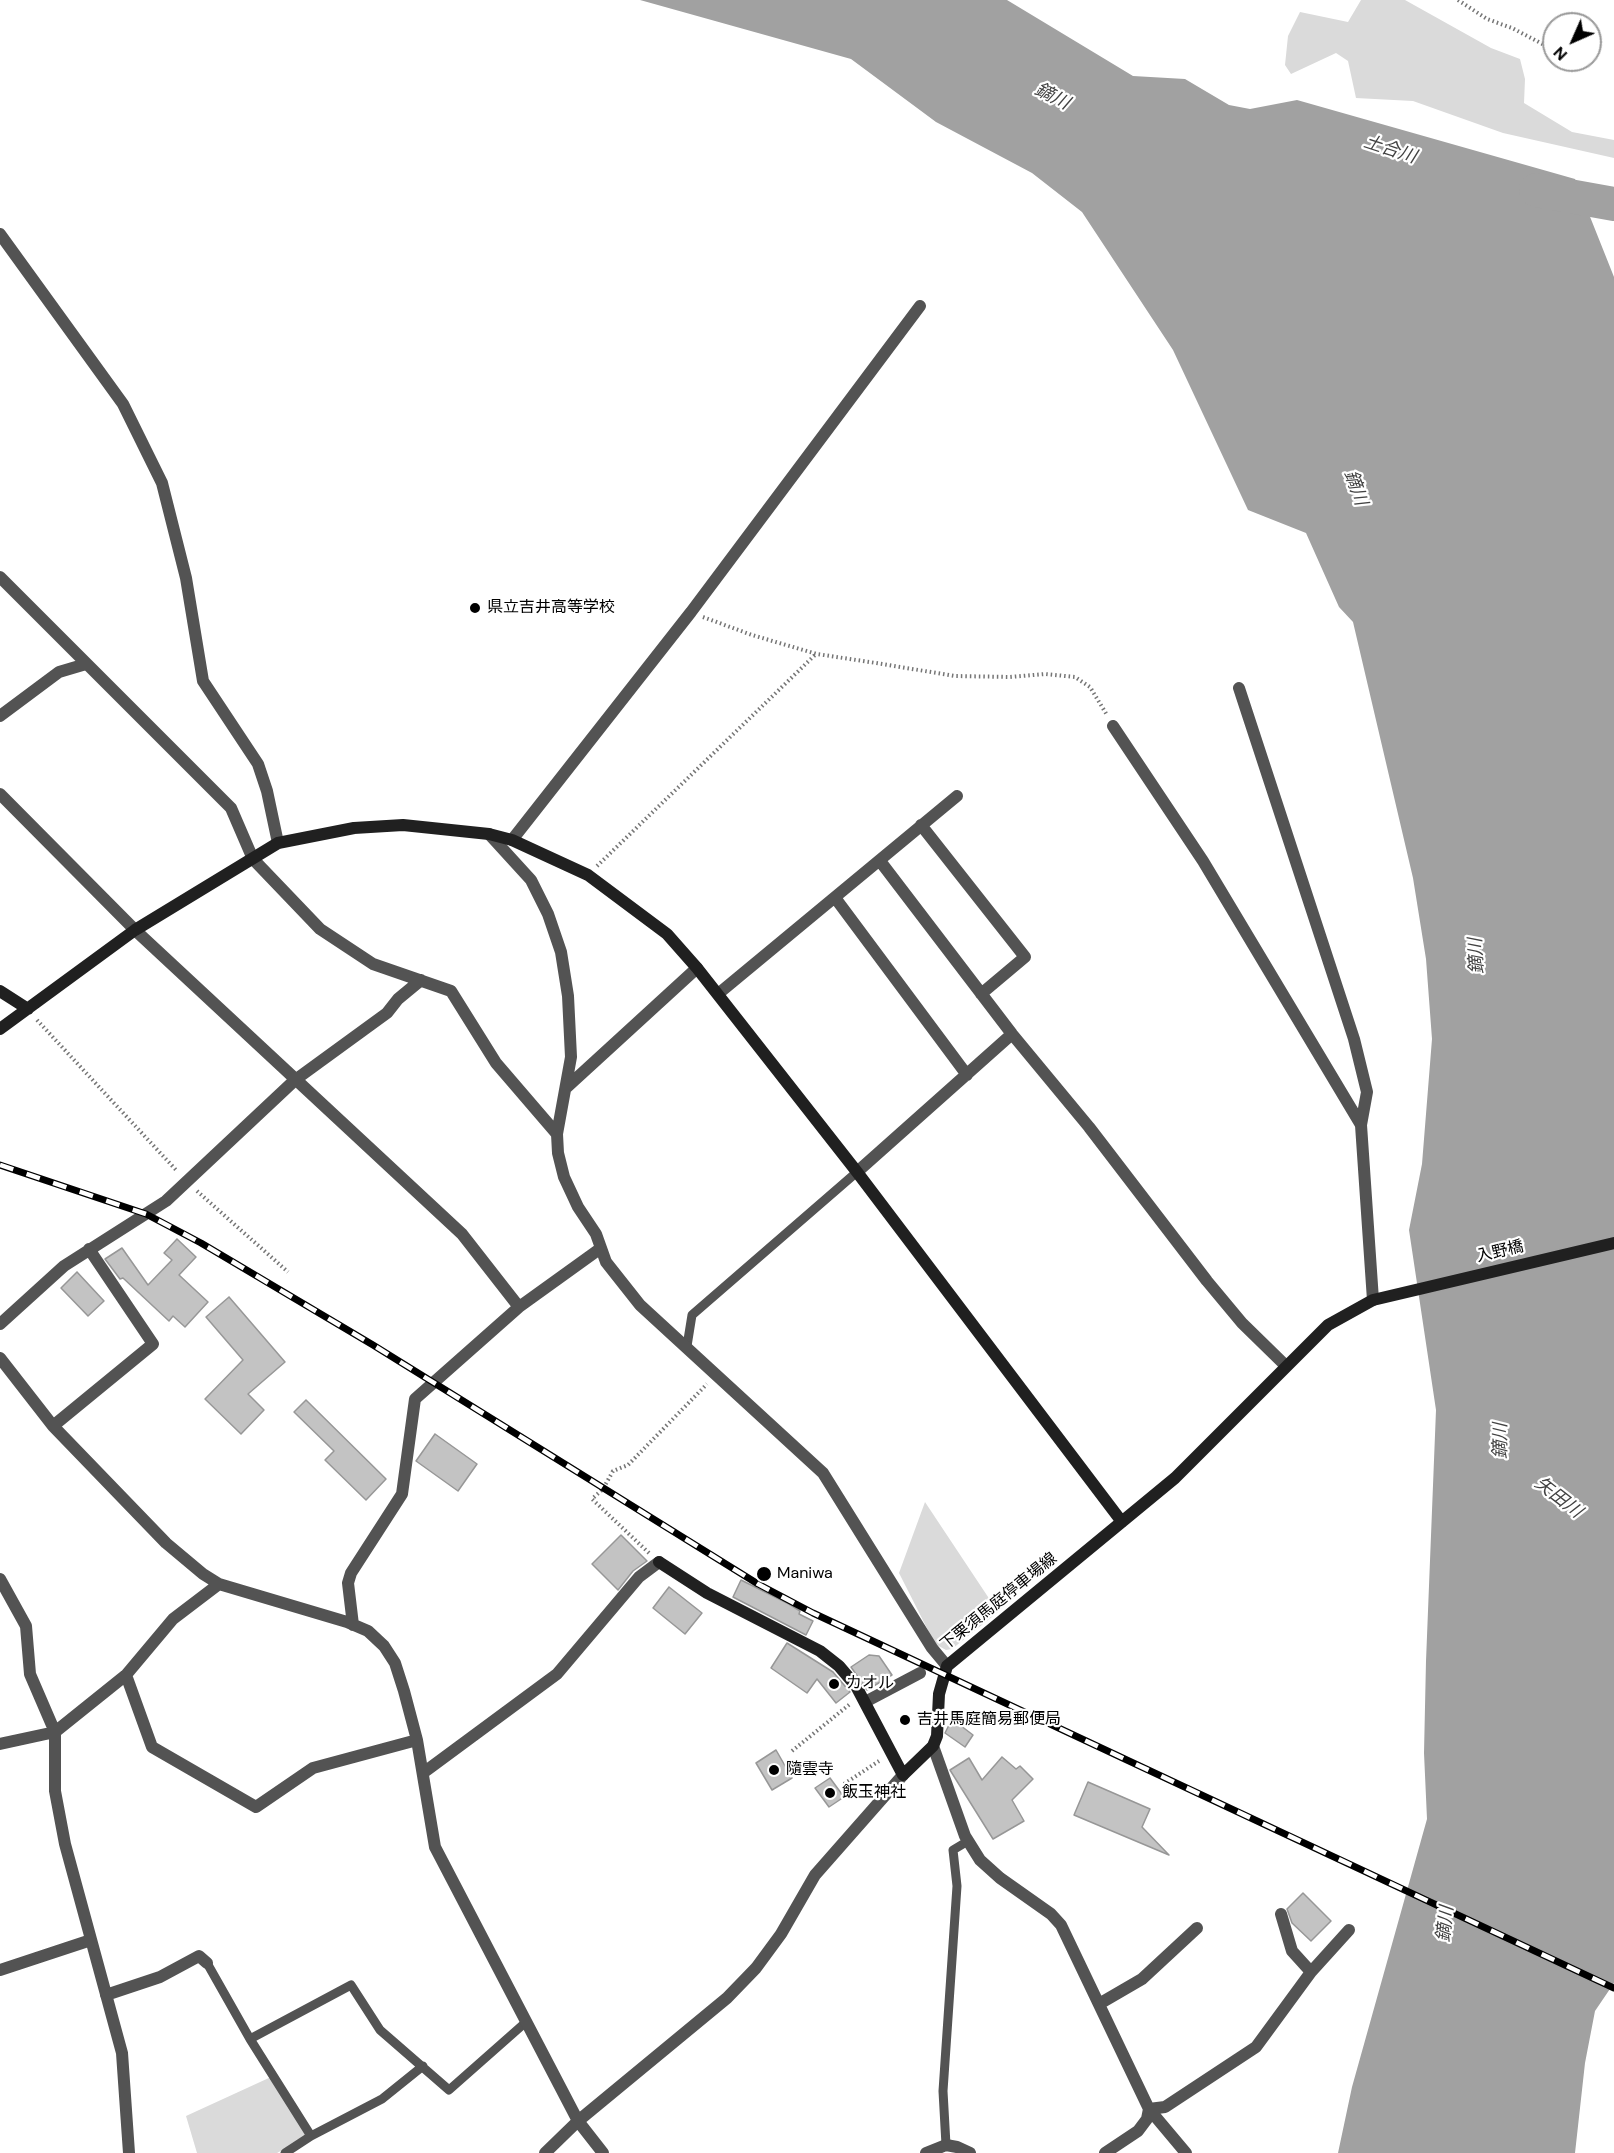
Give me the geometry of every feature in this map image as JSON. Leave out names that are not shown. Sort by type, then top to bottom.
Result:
[{"type":"street","points":[[0,234],[123,404],[162,483],[186,578],[203,681],[258,764],[267,791],[278,843]]},
{"type":"street","points":[[512,840],[692,612],[920,306]]},
{"type":"street","points":[[0,577],[231,808],[253,859],[320,929],[373,964],[451,991],[496,1063],[557,1134]]},
{"type":"street","points":[[0,716],[59,672],[86,664]]},
{"type":"street","points":[[1239,688],[1354,1039],[1366,1092],[1361,1125],[1373,1300]]},
{"type":"street","points":[[1113,726],[1203,861],[1361,1125]]},
{"type":"street","points":[[0,794],[135,930],[462,1234],[519,1307]]},
{"type":"street","points":[[718,994],[836,899],[957,796]]},
{"type":"street","points":[[0,1029],[135,930],[278,843],[354,828],[403,825],[489,834],[512,840],[588,875],[667,934],[718,994],[857,1172],[1122,1522]]},
{"type":"street","points":[[921,825],[1025,957],[981,994]]},
{"type":"street","points":[[489,834],[531,880],[548,914],[561,952],[571,1026],[571,1057],[557,1134],[564,1177],[606,1262],[640,1305],[823,1473],[932,1648],[946,1666]]},
{"type":"street","points":[[880,861],[1012,1034],[1089,1126],[1156,1216],[1242,1323],[1286,1366]]},
{"type":"street","points":[[836,899],[967,1075]]},
{"type":"street","points":[[567,1087],[697,968]]},
{"type":"street","points":[[0,1324],[64,1266],[166,1201],[188,1183],[295,1080],[387,1013],[398,999],[421,980]]},
{"type":"street","points":[[0,991],[28,1009]]},
{"type":"street","points":[[857,1172],[1012,1034]]},
{"type":"street","name":"入野橋","points":[[1394,1294],[1614,1243]]},
{"type":"street","points":[[353,1625],[348,1583],[351,1574],[402,1494],[415,1399],[519,1307],[601,1248]]},
{"type":"street","points":[[53,1426],[153,1344],[89,1249]]},
{"type":"street","name":"下栗須馬庭停車場線","points":[[933,1746],[937,1736],[939,1694],[946,1666],[1175,1478],[1328,1325],[1373,1300],[1394,1294]]},
{"type":"street","points":[[0,1358],[53,1426],[166,1543],[219,1584],[353,1625],[368,1631],[384,1646],[395,1664],[417,1740],[435,1847],[578,2121],[603,2153]]},
{"type":"street","points":[[423,1773],[557,1674],[639,1577],[659,1562],[707,1593],[820,1651],[839,1666],[863,1700],[903,1775]]},
{"type":"street","points":[[0,1579],[26,1626],[30,1674],[55,1732],[55,1791],[65,1844],[122,2053],[129,2153]]},
{"type":"street","points":[[0,1744],[55,1732],[126,1676],[173,1619],[219,1584]]},
{"type":"street","points":[[863,1700],[920,1673]]},
{"type":"street","points":[[126,1676],[152,1747],[256,1807],[313,1768],[417,1740]]},
{"type":"street","points":[[544,2153],[578,2121],[727,1998],[756,1968],[781,1935],[815,1875],[903,1775],[933,1746],[968,1841],[987,1866],[1051,1914],[1061,1925],[1149,2109],[1186,2153]]},
{"type":"street","points":[[1281,1914],[1292,1951],[1311,1972]]},
{"type":"street","points":[[1099,2004],[1142,1979],[1197,1928]]},
{"type":"street","points":[[1149,2109],[1165,2107],[1256,2047],[1311,1972],[1349,1930]]},
{"type":"street","points":[[0,1970],[91,1940]]},
{"type":"street","points":[[106,1995],[160,1977],[199,1956],[207,1964]]},
{"type":"street","points":[[1105,2153],[1138,2131],[1147,2119],[1149,2109]]},
{"type":"street","points":[[926,2153],[946,2145],[957,2146],[970,2153]]},
{"type":"lane","points":[[687,1346],[692,1315],[857,1172]]},
{"type":"lane","points":[[946,2145],[943,2091],[957,1886],[953,1850],[968,1841]]},
{"type":"lane","points":[[207,1964],[250,2039],[311,2136]]},
{"type":"lane","points":[[250,2039],[351,1984],[380,2031],[449,2090],[526,2022]]},
{"type":"lane","points":[[285,2153],[311,2136],[382,2099],[423,2066]]},
{"type":"path","points":[[1458,0],[1487,20],[1512,28],[1542,44]]},
{"type":"path","points":[[692,612],[752,635],[817,654],[955,676],[1010,677],[1045,674],[1075,677],[1090,687],[1113,726]]},
{"type":"path","points":[[588,875],[817,654]]},
{"type":"path","points":[[28,1009],[188,1183],[288,1272]]},
{"type":"path","points":[[659,1562],[592,1499],[603,1489],[613,1471],[628,1465],[716,1375]]},
{"type":"path","points":[[792,1751],[863,1700]]},
{"type":"path","points":[[844,1784],[892,1752]]},
{"type":"shaded area","points":[[1361,0],[1405,0],[1491,48],[1520,59],[1525,79],[1524,103],[1572,132],[1614,140],[1614,158],[1503,133],[1413,101],[1356,98],[1348,61],[1336,53],[1291,74],[1285,65],[1288,36],[1300,12],[1348,22]]},
{"type":"shaded area","points":[[925,1502],[998,1612],[952,1649],[946,1650],[935,1644],[899,1573]]},
{"type":"shaded area","points":[[271,2077],[307,2136],[277,2153],[197,2153],[186,2116]]},
{"type":"water","points":[[640,0],[1007,0],[1133,76],[1185,79],[1229,105],[1250,109],[1297,100],[1575,179],[1614,277],[1614,1983],[1595,2011],[1585,2063],[1575,2153],[1338,2153],[1352,2087],[1427,1819],[1424,1753],[1426,1661],[1436,1410],[1409,1230],[1422,1164],[1432,1039],[1426,959],[1413,878],[1353,622],[1339,607],[1306,533],[1248,510],[1173,350],[1082,212],[1032,173],[936,122],[851,59]]},
{"type":"building","points":[[177,1239],[196,1257],[179,1275],[208,1302],[185,1327],[173,1316],[169,1321],[123,1278],[120,1279],[105,1259],[122,1248],[148,1285],[172,1260],[164,1253]]},
{"type":"building","points":[[77,1272],[104,1301],[88,1316],[61,1288]]},
{"type":"building","points":[[229,1297],[285,1362],[248,1394],[264,1410],[241,1434],[205,1399],[243,1360],[206,1317]]},
{"type":"building","points":[[306,1400],[386,1479],[366,1500],[325,1460],[334,1451],[294,1412]]},
{"type":"building","points":[[435,1434],[477,1464],[458,1491],[416,1461]]},
{"type":"building","points":[[621,1535],[647,1561],[633,1571],[618,1590],[592,1564]]},
{"type":"building","points":[[741,1580],[789,1604],[800,1611],[799,1614],[813,1621],[806,1635],[733,1597]]},
{"type":"building","points":[[669,1587],[702,1613],[685,1634],[653,1608]]},
{"type":"building","points":[[787,1643],[833,1672],[850,1692],[836,1703],[817,1679],[807,1693],[771,1668]]},
{"type":"building","points":[[869,1655],[879,1656],[892,1675],[867,1690],[851,1667]]},
{"type":"building","points":[[952,1719],[973,1735],[965,1747],[945,1733]]},
{"type":"building","name":"隨雲寺","points":[[776,1750],[792,1778],[772,1790],[756,1763]]},
{"type":"building","points":[[1002,1757],[1016,1769],[1020,1766],[1033,1779],[1012,1800],[1024,1821],[993,1839],[950,1770],[969,1758],[982,1780]]},
{"type":"building","name":"飯玉神社","points":[[830,1778],[844,1797],[829,1807],[815,1788]]},
{"type":"building","points":[[1088,1782],[1150,1809],[1142,1827],[1169,1855],[1074,1815]]},
{"type":"building","points":[[1303,1893],[1331,1921],[1311,1941],[1292,1923],[1287,1909]]},
{"type":"waterway","name":"土合川","points":[[1536,190],[1614,204]]},
{"type":"railway","points":[[0,1165],[146,1214],[201,1243],[373,1345],[758,1584],[813,1613],[1614,1988]]},
{"type":"place","name":"県立吉井高等学校","points":[[475,608]]},
{"type":"place","name":"Maniwa","points":[[764,1574]]},
{"type":"place","name":"カオル","points":[[834,1684]]},
{"type":"place","name":"吉井馬庭簡易郵便局","points":[[905,1720]]},
{"type":"place","name":"隨雲寺","points":[[774,1770]]},
{"type":"place","name":"飯玉神社","points":[[830,1793]]},
{"type":"water label","name":"鏑川","points":[[1052,97]]},
{"type":"water label","name":"鏑川","points":[[1355,488]]},
{"type":"water label","name":"鏑川","points":[[1477,956]]},
{"type":"water label","name":"鏑川","points":[[1501,1441]]},
{"type":"water label","name":"矢田川","points":[[1558,1498]]},
{"type":"water label","name":"鏑川","points":[[1446,1924]]}]
